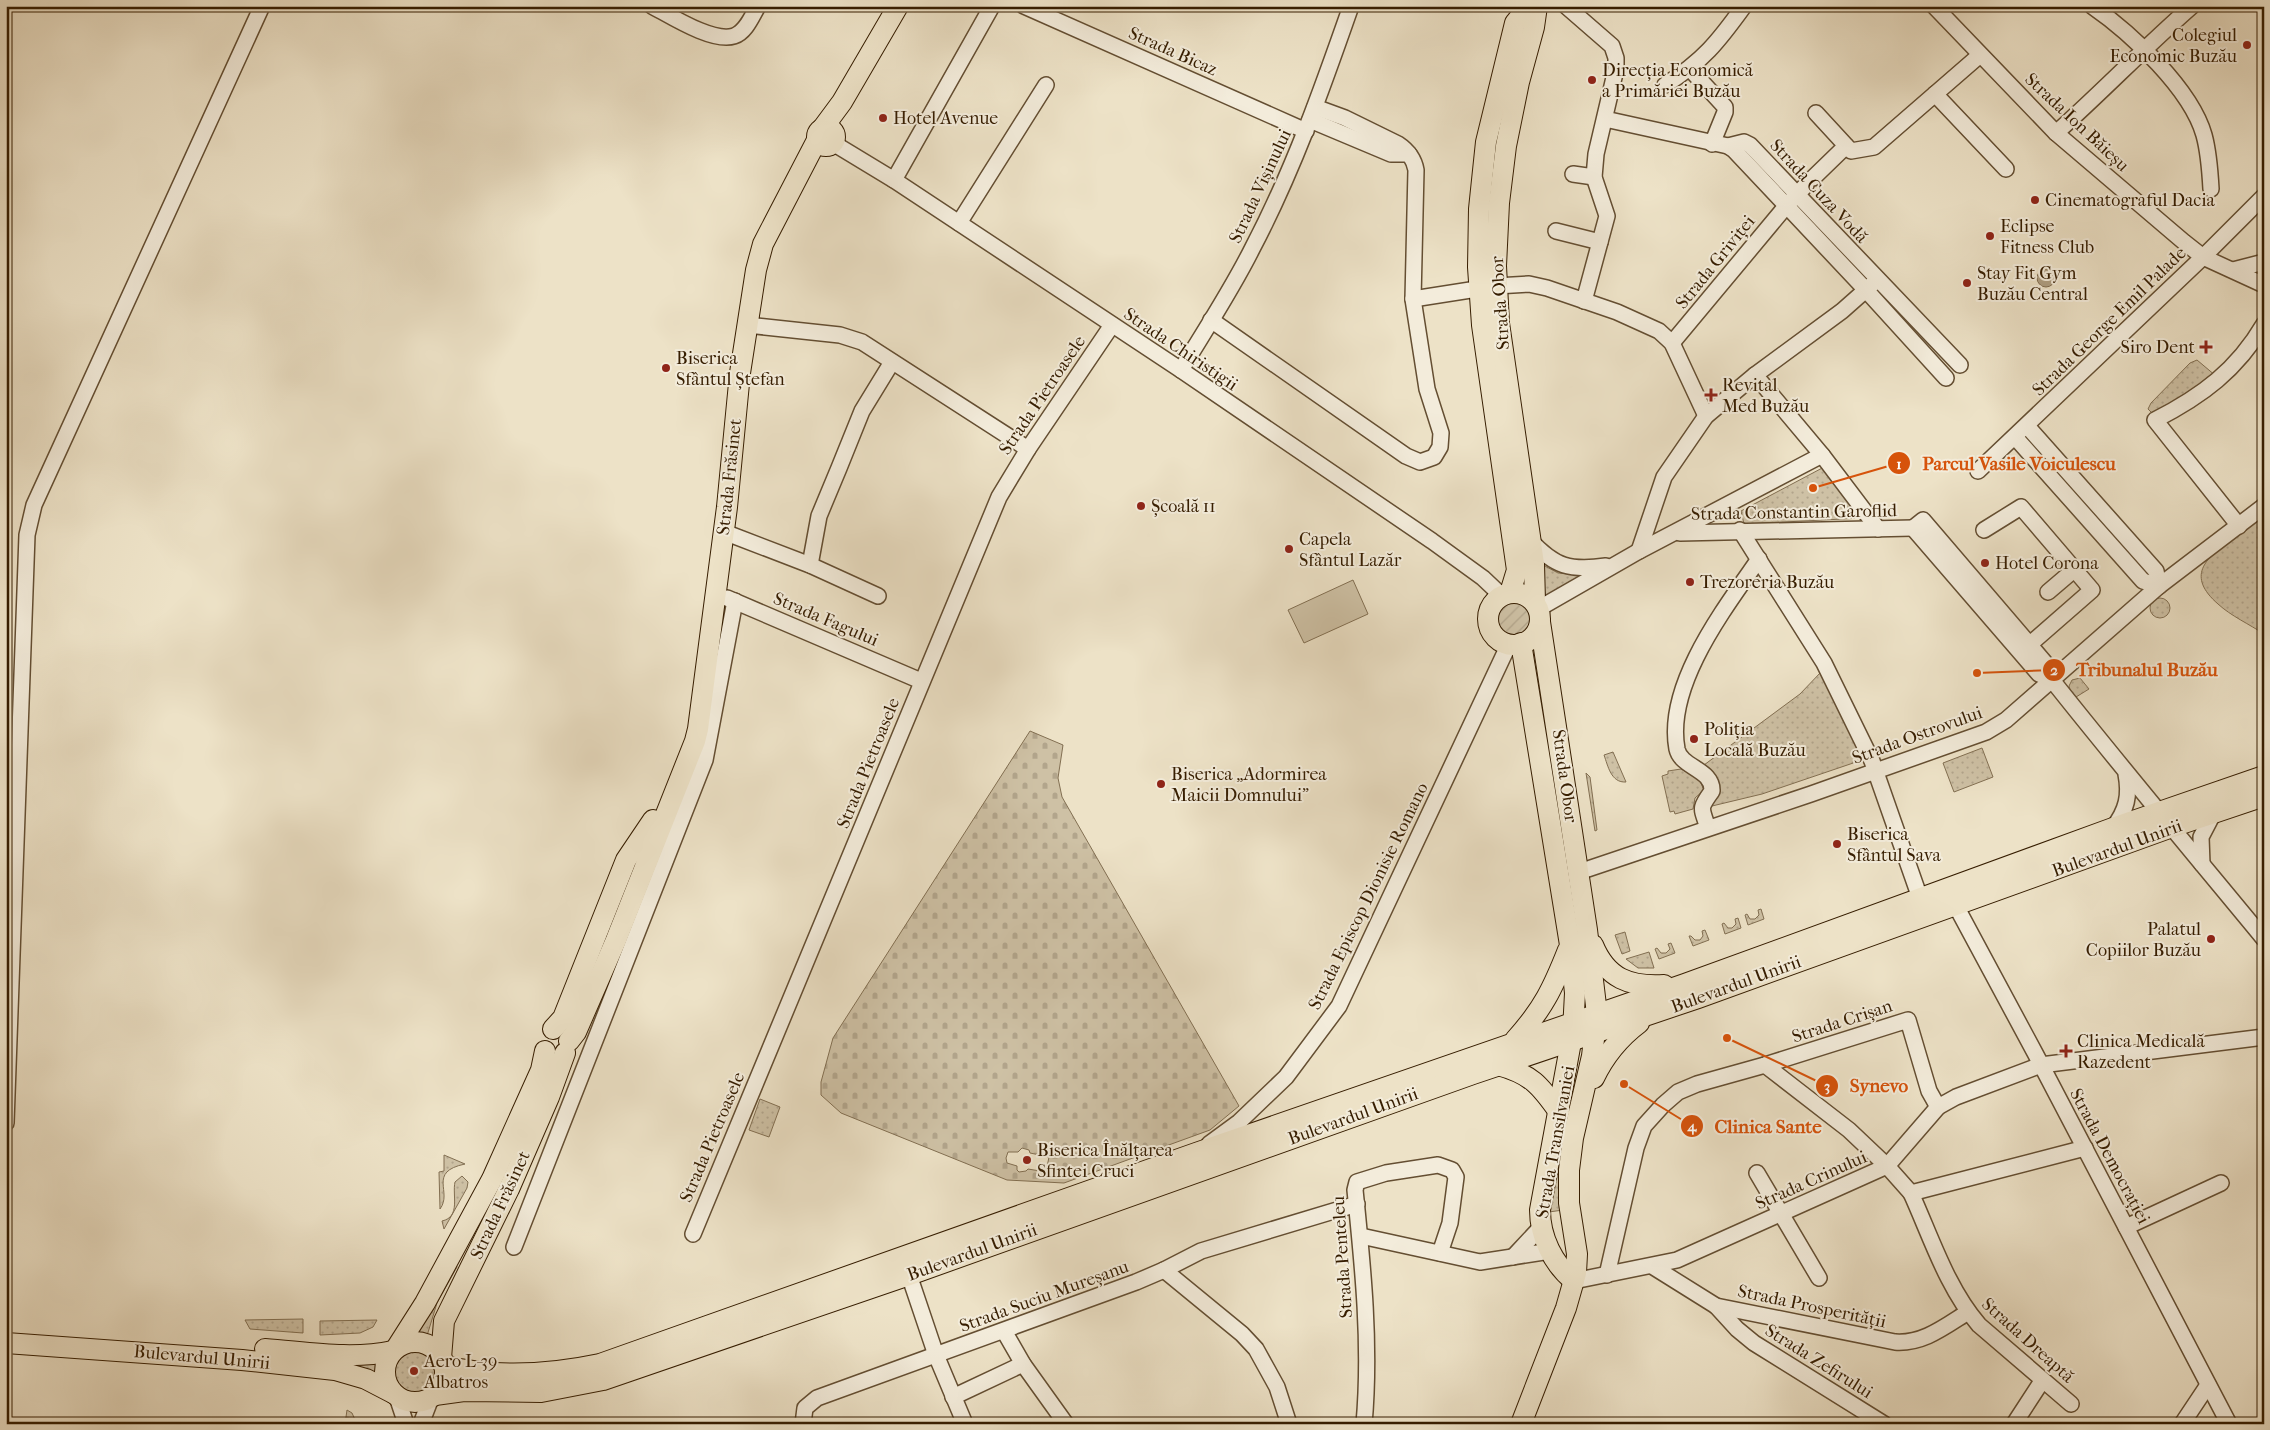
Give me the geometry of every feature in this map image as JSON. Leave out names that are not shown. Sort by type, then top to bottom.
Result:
[{"type":"main road","points":[[827,139],[842,102],[898,6]]},
{"type":"main road","name":"Strada Obor","points":[[1506,595],[1517,570],[1496,430],[1487,288],[1479,209],[1486,142],[1515,23],[1529,6]]},
{"type":"main road","name":"Strada Obor","points":[[1537,6],[1534,28],[1506,146],[1487,288],[1499,323],[1534,564],[1538,611],[1587,930]]},
{"type":"main road","name":"Strada Frăsinet","points":[[443,1362],[444,1321],[480,1251],[536,1128],[567,1047],[576,1032],[616,940],[698,729],[724,532],[747,325],[756,270],[763,244],[795,180],[827,139]]},
{"type":"main road","points":[[1524,594],[1538,611],[1534,636],[1515,644],[1498,638],[1490,628],[1489,621],[1492,606],[1506,595],[1524,594]]},
{"type":"main road","name":"Strada Obor","points":[[1515,644],[1570,945],[1574,993],[1573,1031]]},
{"type":"main road","name":"Bulevardul Unirii","points":[[433,1396],[464,1391],[542,1392],[603,1380],[906,1266],[1196,1153],[1514,1042],[1573,1031],[1596,1024],[1686,984],[2113,828],[2264,776]]},
{"type":"main road","name":"Strada Frăsinet","points":[[553,1029],[563,1018],[626,860],[680,778]]},
{"type":"main road","name":"Bulevardul Unirii","points":[[1596,1024],[1650,1015],[2172,827],[2264,796]]},
{"type":"main road","points":[[1587,930],[1596,952],[1605,967],[1620,978],[1642,986],[1686,984]]},
{"type":"main road","name":"Strada Transilvaniei","points":[[1574,1282],[1562,1269],[1550,1251],[1541,1227],[1540,1210],[1568,1113],[1592,1056],[1596,1024],[1587,930]]},
{"type":"main road","points":[[1514,1042],[1546,1002],[1556,984],[1570,945]]},
{"type":"main road","points":[[1498,1065],[1517,1070],[1534,1080],[1568,1113],[1618,1041],[1650,1015]]},
{"type":"main road","points":[[553,1029],[565,1033],[567,1047],[552,1056],[545,1051],[542,1038],[548,1031],[553,1029]]},
{"type":"main road","name":"Bulevardul Unirii","points":[[443,1362],[478,1372],[516,1374],[558,1372],[600,1364],[906,1266],[1498,1065],[1573,1031]]},
{"type":"main road","name":"Strada Transilvaniei","points":[[1521,1424],[1558,1329],[1574,1282],[1577,1261],[1571,1222],[1568,1170],[1568,1113],[1573,1031]]},
{"type":"main road","name":"Strada Frăsinet","points":[[395,1349],[426,1303],[492,1179],[541,1070],[545,1051]]},
{"type":"main road","points":[[1541,1227],[1554,1223],[1571,1222]]},
{"type":"main road","points":[[1550,1251],[1563,1249],[1575,1243]]},
{"type":"main road","name":"Bulevardul Unirii","points":[[6,1329],[351,1356],[375,1355],[395,1349]]},
{"type":"main road","name":"Bulevardul Unirii","points":[[6,1343],[216,1358],[335,1370],[366,1379],[395,1395]]},
{"type":"main road","points":[[407,1343],[423,1343],[437,1352],[443,1362],[444,1382],[433,1396],[420,1402],[408,1402],[395,1395],[386,1384],[384,1372],[386,1361],[395,1349],[407,1343]]},
{"type":"street","points":[[6,1123],[27,535],[34,505],[262,6]]},
{"type":"street","points":[[652,6],[721,38],[735,36],[745,27],[758,6]]},
{"type":"street","points":[[894,180],[992,6]]},
{"type":"street","name":"Strada Bicaz","points":[[1024,6],[1310,119]]},
{"type":"street","name":"Strada Vișinului","points":[[1181,370],[1252,249],[1310,119],[1350,6]]},
{"type":"street","points":[[1566,6],[1612,46],[1615,53],[1616,69],[1596,154],[1594,177],[1607,216],[1584,301]]},
{"type":"street","points":[[1666,85],[1690,69],[1717,43],[1744,6]]},
{"type":"street","name":"Strada Ion Băieșu","points":[[1934,6],[2056,133],[2203,257],[2264,285]]},
{"type":"street","points":[[2092,6],[2112,20],[2143,49],[2178,87],[2195,111],[2204,134],[2208,153],[2211,189]]},
{"type":"street","points":[[2056,133],[2106,88],[2143,49],[2192,6]]},
{"type":"street","points":[[1816,113],[1849,148],[1874,147],[1980,55]]},
{"type":"street","points":[[1690,69],[1725,109],[1712,144]]},
{"type":"street","points":[[959,223],[1046,85]]},
{"type":"street","points":[[1935,94],[2006,170]]},
{"type":"street","points":[[1212,320],[1406,456],[1420,462],[1434,457],[1440,447],[1441,433],[1427,389],[1413,299],[1416,170],[1409,154],[1391,154],[1310,119]]},
{"type":"street","name":"Strada Cuza Vodă","points":[[1605,119],[1728,146],[1800,191],[1872,285]]},
{"type":"street","name":"Strada Chiristigii","points":[[827,139],[894,180],[1181,370],[1432,541],[1506,595]]},
{"type":"street","name":"Strada Griviței","points":[[1672,343],[1800,191],[1849,148]]},
{"type":"street","points":[[1573,174],[1594,177]]},
{"type":"street","name":"Strada George Emil Palade","points":[[1978,471],[2203,257],[2264,196]]},
{"type":"street","points":[[1556,231],[1600,242]]},
{"type":"street","points":[[2233,270],[2264,262]]},
{"type":"street","points":[[1487,288],[1530,284],[1617,312],[1659,331],[1672,343],[1706,416]]},
{"type":"street","points":[[1872,285],[1960,365]]},
{"type":"street","points":[[1639,551],[1664,478],[1706,416],[1755,375],[1842,311],[1872,285]]},
{"type":"street","points":[[1872,285],[1946,378]]},
{"type":"street","name":"Strada Obor","points":[[1413,299],[1487,288]]},
{"type":"street","points":[[2239,526],[2155,420],[2188,404],[2217,382],[2242,356],[2264,324]]},
{"type":"street","points":[[747,325],[840,335],[862,342],[1028,448]]},
{"type":"street","name":"Strada Pietroasele","points":[[693,1234],[999,497],[1028,448],[1112,326]]},
{"type":"street","points":[[810,565],[819,516],[862,411],[892,362]]},
{"type":"street","points":[[1755,375],[1822,455],[1878,529]]},
{"type":"street","points":[[2015,437],[2143,581],[2159,586],[2156,570],[2026,426]]},
{"type":"street","points":[[1538,611],[1615,564],[1822,455]]},
{"type":"street","name":"Strada Ostrovului","points":[[1578,872],[1811,794],[1986,732],[2006,720],[2159,586],[2264,506]]},
{"type":"street","points":[[1984,530],[2021,507],[2092,590],[2029,645]]},
{"type":"street","points":[[1918,524],[2047,665],[2052,680],[2126,774],[2160,812],[2264,939]]},
{"type":"street","points":[[1918,524],[2039,674],[2052,680]]},
{"type":"street","name":"Strada Constantin Garoflid","points":[[1676,533],[1740,530],[1878,529],[1918,524]]},
{"type":"street","points":[[1740,530],[1824,662],[1876,770],[1920,898]]},
{"type":"street","points":[[724,532],[810,565],[878,596]]},
{"type":"street","points":[[1530,540],[1545,557],[1567,567],[1590,568],[1615,564]]},
{"type":"street","points":[[1708,828],[1702,808],[1704,799],[1712,791],[1712,787],[1708,778],[1680,756],[1676,734],[1679,706],[1686,679],[1705,640],[1759,559]]},
{"type":"street","points":[[2048,592],[2075,569]]},
{"type":"street","name":"Strada Fagului","points":[[715,592],[921,681]]},
{"type":"street","points":[[514,1247],[705,760],[736,601]]},
{"type":"street","name":"Strada Episcop Dionisie Romano","points":[[1196,1153],[1238,1122],[1286,1077],[1339,1006],[1515,644]]},
{"type":"street","points":[[2113,828],[2122,816],[2127,803],[2129,788],[2126,774]]},
{"type":"street","points":[[2202,864],[2201,837],[2213,814]]},
{"type":"street","name":"Strada Democrației","points":[[1956,906],[2229,1424]]},
{"type":"street","name":"Strada Crișan","points":[[1607,1275],[1629,1170],[1644,1126],[1662,1105],[1678,1092],[1698,1084],[1908,1020],[1929,1091],[1938,1107]]},
{"type":"street","points":[[1765,1065],[1849,1130],[1887,1166],[1938,1107],[1956,1098],[2041,1065],[2264,1037]]},
{"type":"street","points":[[536,1128],[557,1138]]},
{"type":"street","points":[[1911,1193],[2085,1148]]},
{"type":"street","name":"Strada Penteleu","points":[[1364,1424],[1367,1348],[1361,1236],[1355,1186],[1360,1180],[1438,1164],[1452,1170],[1456,1178],[1450,1222],[1440,1253]]},
{"type":"street","name":"Strada Crinului","points":[[1574,1282],[1677,1260],[1887,1166],[1911,1193]]},
{"type":"street","points":[[1757,1173],[1819,1278]]},
{"type":"street","points":[[2126,1227],[2220,1183]]},
{"type":"street","name":"Strada Dreaptă","points":[[1911,1193],[1944,1267],[1968,1312],[1979,1325],[2071,1404]]},
{"type":"street","name":"Strada Suciu Mureșanu","points":[[803,1424],[805,1408],[812,1400],[1004,1331],[1164,1270],[1208,1248],[1357,1204]]},
{"type":"street","points":[[1513,1257],[1541,1227]]},
{"type":"street","points":[[1361,1236],[1480,1262],[1550,1251]]},
{"type":"street","points":[[906,1266],[936,1355],[952,1397],[965,1424]]},
{"type":"street","name":"Strada Prosperității","points":[[1652,1266],[1716,1306],[1894,1342],[1909,1343],[1931,1335],[1968,1312]]},
{"type":"street","points":[[1164,1270],[1242,1334],[1256,1349],[1277,1387],[1289,1424]]},
{"type":"street","name":"Strada Zefirului","points":[[1716,1306],[1732,1324],[1754,1343],[1884,1424]]},
{"type":"street","points":[[1004,1331],[1023,1364],[1066,1424]]},
{"type":"street","points":[[952,1397],[1023,1364]]},
{"type":"street","points":[[2014,1424],[2042,1381]]},
{"type":"street","points":[[2182,1424],[2208,1385]]},
{"type":"street","points":[[395,1395],[406,1424]]},
{"type":"street","points":[[421,1424],[433,1396]]},
{"type":"green space","points":[[2197,360],[2216,376],[2154,415],[2148,409],[2151,403],[2190,363]]},
{"type":"green space","points":[[2041,448],[2144,569],[2142,571],[2036,452]]},
{"type":"green space","points":[[1826,466],[1863,518],[1744,524],[1741,511]]},
{"type":"green space","points":[[2264,513],[2264,634],[2218,604],[2208,594],[2201,576],[2207,561],[2213,554]]},
{"type":"green space","points":[[1543,565],[1558,573],[1585,575],[1545,598]]},
{"type":"green space","points":[[1353,580],[1368,614],[1304,643],[1288,610]]},
{"type":"green space","points":[[1518,597],[1526,600],[1532,606],[1535,618],[1532,630],[1526,636],[1510,639],[1502,636],[1496,630],[1493,614],[1496,606],[1502,600]]},
{"type":"green space","points":[[2160,598],[2167,601],[2170,608],[2167,615],[2160,618],[2153,615],[2150,608],[2153,601]]},
{"type":"green space","points":[[1821,672],[1865,759],[1762,794],[1712,806],[1704,765],[1800,694]]},
{"type":"green space","points":[[2080,678],[2089,689],[2076,697],[2071,693],[2069,686],[2072,680]]},
{"type":"green space","points":[[1030,731],[1063,745],[1058,778],[1062,797],[1239,1106],[1210,1130],[1064,1183],[1007,1180],[841,1113],[821,1095],[821,1082],[833,1038]],"holes":[[[1022,1148],[1029,1150],[1030,1153],[1049,1157],[1046,1172],[1028,1169],[1019,1172],[1017,1166],[1007,1163],[1008,1152],[1018,1152]]]},
{"type":"green space","points":[[1982,748],[1993,777],[1954,792],[1943,763]]},
{"type":"green space","points":[[1613,752],[1626,782],[1617,780],[1609,769],[1604,755]]},
{"type":"green space","points":[[1681,769],[1699,779],[1704,790],[1695,798],[1693,809],[1675,814],[1674,811],[1670,812],[1662,776],[1668,774],[1668,771]]},
{"type":"green space","points":[[1586,773],[1590,777],[1597,830],[1595,831]]},
{"type":"green space","points":[[1761,909],[1764,919],[1748,925],[1745,915],[1747,914],[1750,919],[1755,919],[1759,915],[1758,910]]},
{"type":"green space","points":[[1738,918],[1741,928],[1725,934],[1722,924],[1724,923],[1728,928],[1732,928],[1736,924],[1735,919]]},
{"type":"green space","points":[[1705,930],[1709,940],[1693,946],[1689,936],[1695,940],[1700,940],[1703,936],[1702,931]]},
{"type":"green space","points":[[1625,932],[1630,951],[1622,954],[1615,935]]},
{"type":"green space","points":[[1671,943],[1675,953],[1659,959],[1655,949],[1657,948],[1661,953],[1666,953],[1670,949],[1668,944]]},
{"type":"green space","points":[[1649,952],[1654,968],[1638,968],[1626,959]]},
{"type":"green space","points":[[1588,1059],[1563,1210],[1549,1212],[1581,1061]]},
{"type":"green space","points":[[760,1099],[780,1107],[769,1137],[749,1130]]},
{"type":"green space","points":[[444,1155],[465,1164],[447,1172],[444,1177],[444,1196],[440,1209],[439,1172],[444,1171]]},
{"type":"green space","points":[[462,1176],[468,1182],[467,1188],[452,1214],[454,1210],[455,1182]]},
{"type":"green space","points":[[452,1215],[444,1229],[442,1221]]},
{"type":"green space","points":[[456,1264],[457,1267],[437,1303],[426,1339],[412,1335]]},
{"type":"green space","points":[[303,1319],[303,1333],[250,1329],[245,1320]]},
{"type":"green space","points":[[377,1320],[373,1327],[360,1333],[320,1335],[320,1321]]},
{"type":"green space","points":[[414,1350],[426,1354],[432,1360],[436,1372],[432,1384],[426,1390],[414,1394],[402,1390],[396,1384],[392,1372],[396,1360],[402,1354]]},
{"type":"green space","points":[[266,1355],[380,1360],[377,1367],[378,1379]]},
{"type":"green space","points":[[347,1410],[352,1413],[357,1424],[345,1424]]},
{"type":"shaded area","points":[[2046,269],[2052,272],[2055,278],[2052,284],[2046,287],[2040,284],[2037,278],[2040,272]]},
{"type":"place","name":"Colegiul Economic Buzău","points":[[2247,45]]},
{"type":"place","name":"Direcţia Economică a Primăriei Buzău","points":[[1592,80]]},
{"type":"place","name":"Hotel Avenue","points":[[883,118]]},
{"type":"place","name":"Cinematograful Dacia","points":[[2035,200]]},
{"type":"place","name":"Eclipse Fitness Club","points":[[1990,236]]},
{"type":"place","name":"Stay Fit Gym Buzău Central","points":[[1967,283]]},
{"type":"place","name":"Siro Dent","points":[[2206,347]]},
{"type":"place","name":"Biserica Sfântul Ștefan","points":[[666,368]]},
{"type":"place","name":"Revital Med Buzău","points":[[1711,395]]},
{"type":"place","name":"Parcul Vasile Voiculescu","points":[[1813,488]]},
{"type":"place","name":"Școală 11","points":[[1141,506]]},
{"type":"place","name":"Capela Sfântul Lazăr","points":[[1289,549]]},
{"type":"place","name":"Hotel Corona","points":[[1985,563]]},
{"type":"place","name":"Trezoreria Buzău","points":[[1690,582]]},
{"type":"place","name":"Tribunalul Buzău","points":[[1977,673]]},
{"type":"place","name":"Poliția Locală Buzău","points":[[1694,739]]},
{"type":"place","name":"Biserica „Adormirea Maicii Domnului”","points":[[1161,784]]},
{"type":"place","name":"Biserica Sfântul Sava","points":[[1837,844]]},
{"type":"place","name":"Palatul Copiilor Buzău","points":[[2211,939]]},
{"type":"place","name":"Synevo","points":[[1727,1038]]},
{"type":"place","name":"Clinica Medicală Razedent","points":[[2066,1051]]},
{"type":"place","name":"Clinica Sante","points":[[1624,1084]]},
{"type":"place","name":"Biserica Înălțarea Sfintei Cruci","points":[[1027,1160]]},
{"type":"place","name":"Aero L-39 Albatros","points":[[414,1371]]}]
